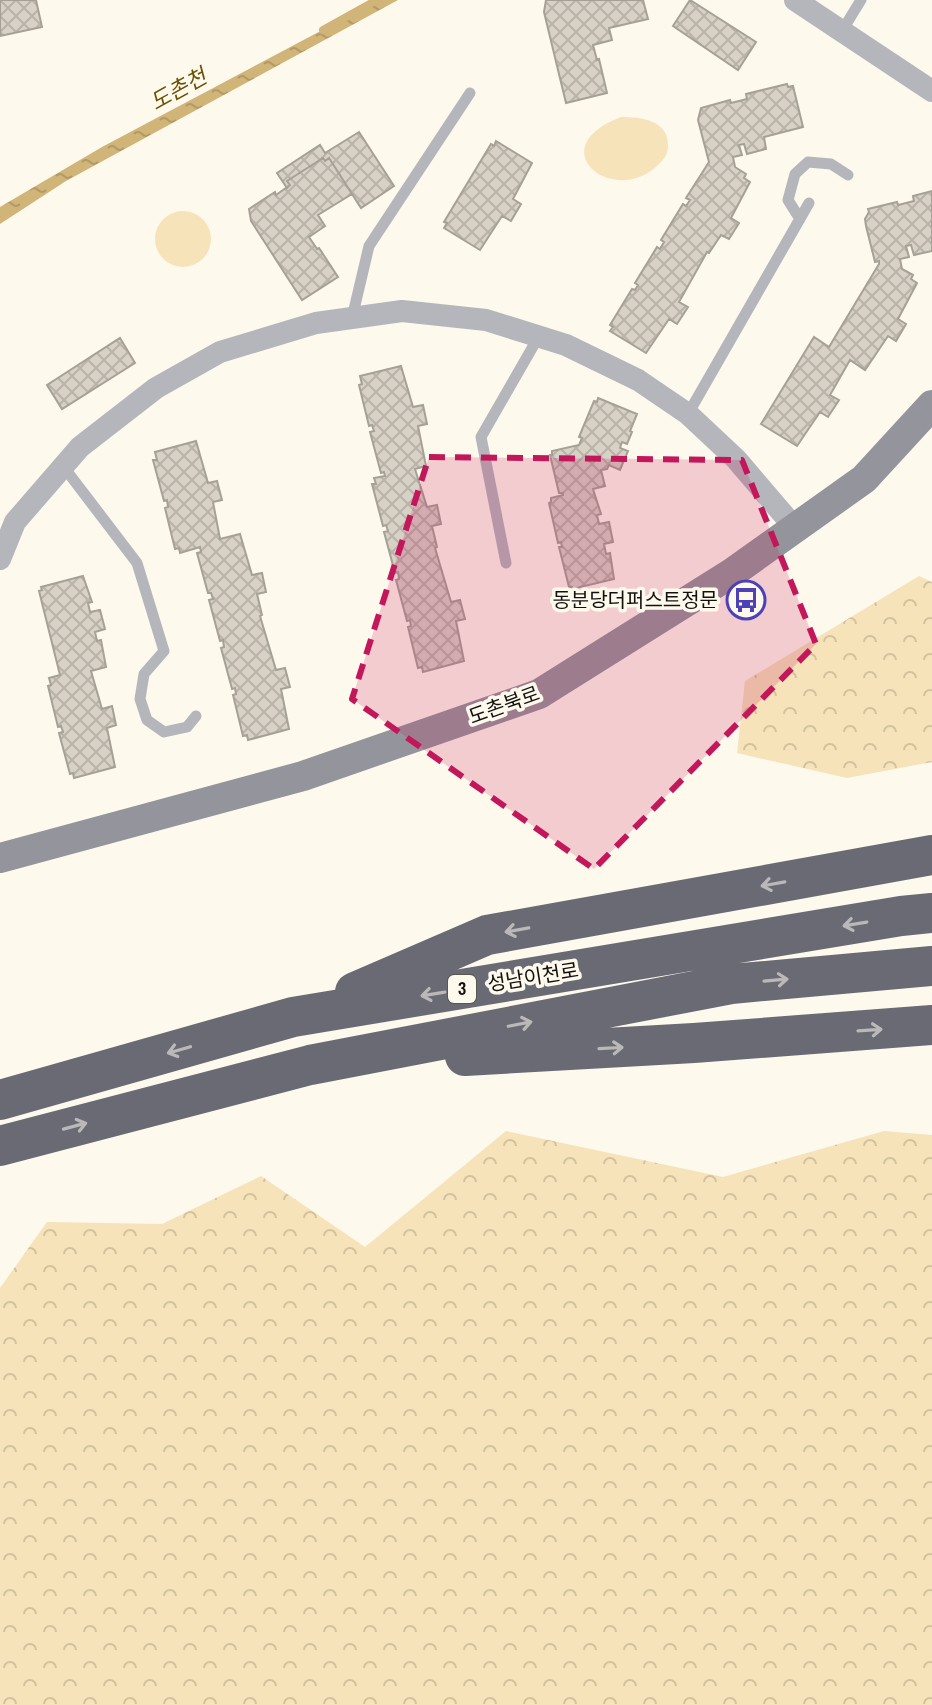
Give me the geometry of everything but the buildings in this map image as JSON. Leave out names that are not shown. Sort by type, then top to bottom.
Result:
[{"type":"highway","points":[[293,1017],[487,935],[932,855]]},
{"type":"highway","name":"성남이천로","points":[[0,1100],[293,1017],[932,913]]},
{"type":"highway","name":"3","points":[[0,1146],[310,1065],[731,984],[932,966]]},
{"type":"highway","points":[[310,1065],[694,1043],[932,1025]]},
{"type":"street","points":[[795,0],[932,91]]},
{"type":"street","points":[[0,559],[15,522],[80,447],[156,388],[220,352],[316,323],[402,311],[486,320],[566,345],[638,380],[688,414],[736,459],[795,528]]},
{"type":"street","name":"도촌북로","points":[[0,858],[303,776],[539,694],[732,573],[864,479],[932,405]]},
{"type":"lane","points":[[842,31],[861,0]]},
{"type":"lane","points":[[352,318],[369,246],[470,93]]},
{"type":"lane","points":[[800,219],[788,200],[795,174],[808,162],[831,164],[848,175]]},
{"type":"lane","points":[[688,414],[809,203]]},
{"type":"lane","points":[[506,563],[481,437],[539,336]]},
{"type":"lane","points":[[63,466],[137,563],[164,651],[144,674],[140,699],[147,720],[164,732],[187,727],[196,716]]},
{"type":"highlighted area","points":[[429,457],[742,460],[816,644],[594,869],[352,699]]},
{"type":"green space","points":[[621,117],[645,119],[658,125],[667,137],[668,145],[661,162],[643,175],[624,180],[607,178],[593,170],[585,158],[586,144],[597,130]]},
{"type":"green space","points":[[183,211],[203,219],[211,239],[203,259],[183,267],[163,259],[155,239],[163,219]]},
{"type":"green space","points":[[919,576],[932,582],[932,762],[847,778],[737,753],[745,681]]},
{"type":"green space","points":[[506,1131],[723,1177],[884,1131],[932,1135],[932,1705],[0,1705],[0,1288],[47,1222],[162,1224],[261,1176],[365,1247]]},
{"type":"water","points":[[379,0],[398,0],[66,181],[0,224],[0,207],[102,147]]},
{"type":"waterway","name":"도촌천","points":[[323,30],[377,0]]},
{"type":"place","name":"동분당더퍼스트정문","points":[[746,600]]}]
